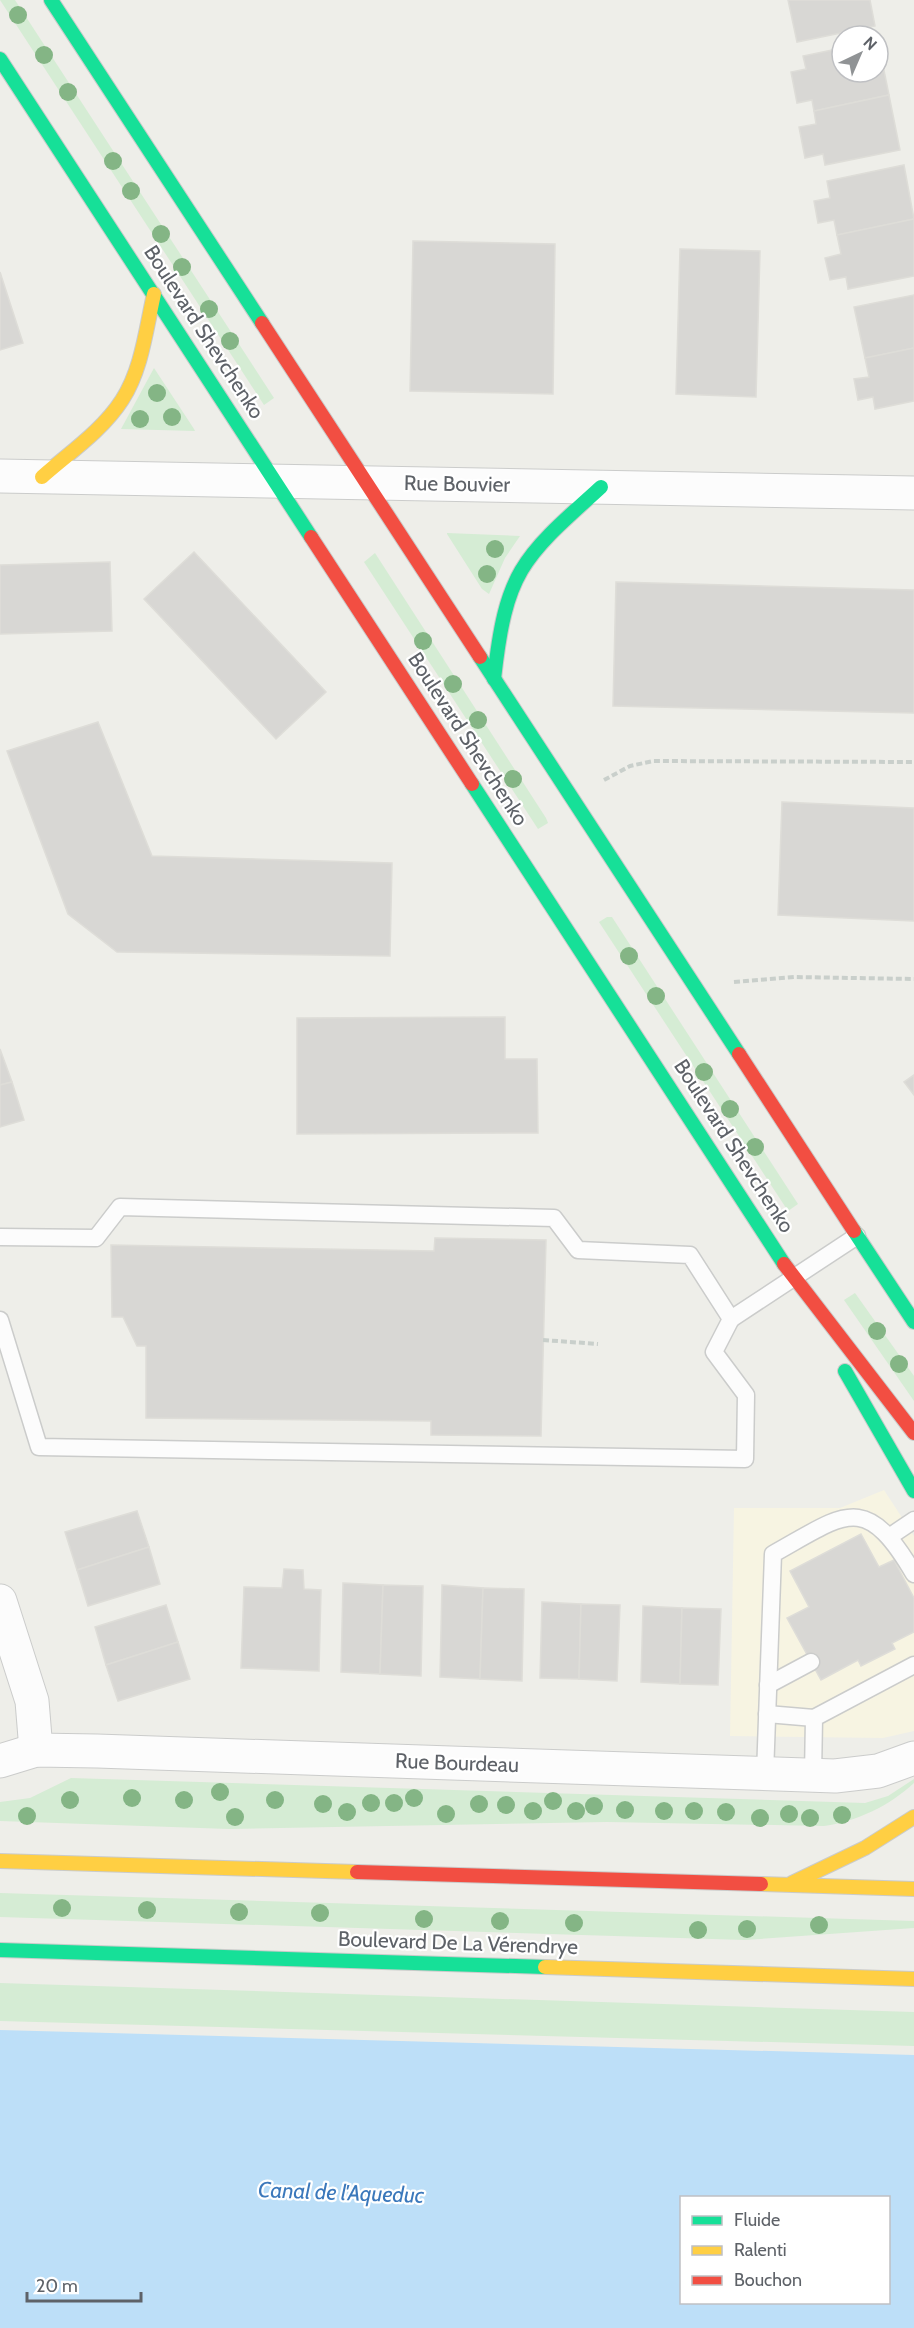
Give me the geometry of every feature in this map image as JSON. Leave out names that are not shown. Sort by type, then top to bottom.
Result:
[{"type":"street","points":[[51,0],[914,1322]]},
{"type":"street","name":"Boulevard Shevchenko","points":[[0,59],[793,1278],[914,1433]]},
{"type":"street","points":[[42,477],[91,434],[121,401],[134,375],[154,294]]},
{"type":"street","name":"Rue Bouvier","points":[[0,476],[914,493]]},
{"type":"street","points":[[494,679],[501,620],[518,574],[530,555],[601,487]]},
{"type":"street","points":[[793,1278],[914,1491]]},
{"type":"street","points":[[0,1601],[32,1701],[36,1750]]},
{"type":"street","name":"Rue Bourdeau","points":[[0,1761],[36,1750],[765,1774],[859,1775],[914,1758]]},
{"type":"street","points":[[785,1887],[866,1848],[914,1817]]},
{"type":"street","points":[[0,1861],[785,1887],[914,1889]]},
{"type":"street","name":"Boulevard De La Vérendrye","points":[[0,1950],[914,1979]]},
{"type":"lane","points":[[0,1237],[96,1238],[120,1207],[555,1218],[578,1250],[690,1255],[731,1319]]},
{"type":"lane","points":[[0,1320],[39,1447],[745,1459],[746,1395],[714,1352],[731,1319],[858,1236]]},
{"type":"lane","points":[[765,1774],[773,1554],[832,1521],[844,1518],[875,1523],[889,1537],[914,1574]]},
{"type":"lane","points":[[889,1537],[914,1520]]},
{"type":"lane","points":[[768,1685],[811,1662]]},
{"type":"lane","points":[[767,1714],[814,1718],[914,1665]]},
{"type":"lane","points":[[813,1775],[814,1718]]},
{"type":"path","points":[[603,781],[630,766],[653,761],[914,762]]},
{"type":"path","points":[[733,982],[795,976],[914,979]]},
{"type":"path","points":[[543,1340],[598,1344]]},
{"type":"shaded area","points":[[884,1490],[914,1536],[914,1731],[883,1738],[730,1736],[734,1508],[840,1508]]},
{"type":"green space","points":[[0,0],[15,0],[274,398],[264,405]]},
{"type":"green space","points":[[154,368],[194,429],[195,431],[121,429]]},
{"type":"green space","points":[[447,534],[520,536],[505,558],[489,594],[482,589]]},
{"type":"green space","points":[[375,553],[548,823],[538,829],[364,562]]},
{"type":"green space","points":[[612,917],[798,1204],[788,1211],[599,922]]},
{"type":"green space","points":[[855,1293],[914,1376],[914,1401],[844,1300]]},
{"type":"green space","points":[[71,1778],[865,1803],[888,1796],[914,1779],[914,1783],[894,1799],[872,1811],[837,1824],[824,1826],[607,1822],[229,1829],[0,1821],[0,1802],[30,1798]]},
{"type":"green space","points":[[0,1893],[914,1921],[914,1928],[745,1940],[0,1917]]},
{"type":"green space","points":[[0,1983],[914,2012],[914,2046],[0,2021]]},
{"type":"water","name":"Canal de l'Aqueduc","points":[[0,2030],[914,2055],[914,2328],[0,2328]]},
{"type":"building","points":[[788,0],[870,0],[875,24],[830,24],[830,35],[797,42]]},
{"type":"building","points":[[830,50],[830,84],[887,84],[889,95],[814,111],[812,100],[797,103],[791,72],[806,69],[803,56]]},
{"type":"building","points":[[889,95],[900,150],[825,165],[823,154],[805,158],[799,127],[816,124],[814,111]]},
{"type":"building","points":[[904,165],[914,219],[837,235],[834,220],[818,223],[814,201],[830,198],[827,181]]},
{"type":"building","points":[[914,219],[914,276],[848,289],[846,277],[830,280],[825,258],[841,254],[837,235]]},
{"type":"building","points":[[413,241],[555,244],[553,394],[410,391]]},
{"type":"building","points":[[680,249],[760,251],[756,397],[676,394]]},
{"type":"building","points":[[0,272],[23,343],[0,350]]},
{"type":"building","points":[[914,295],[914,348],[865,358],[854,307]]},
{"type":"building","points":[[914,348],[914,401],[875,409],[873,397],[858,400],[854,379],[869,377],[865,358]]},
{"type":"building","points":[[194,552],[326,692],[276,739],[144,599]]},
{"type":"building","points":[[110,562],[112,631],[0,634],[0,565]]},
{"type":"building","points":[[616,582],[914,590],[914,713],[613,706]]},
{"type":"building","points":[[98,722],[152,856],[392,863],[390,956],[117,952],[68,914],[7,751]]},
{"type":"building","points":[[782,802],[914,808],[914,921],[778,915]]},
{"type":"building","points":[[505,1017],[505,1059],[537,1059],[538,1133],[297,1134],[297,1018]]},
{"type":"building","points":[[0,1049],[12,1082],[0,1085]]},
{"type":"building","points":[[914,1075],[914,1095],[904,1082]]},
{"type":"building","points":[[12,1082],[24,1120],[0,1127],[0,1085]]},
{"type":"building","points":[[435,1238],[546,1240],[541,1436],[431,1435],[431,1421],[146,1418],[146,1346],[137,1346],[123,1317],[112,1317],[111,1245],[434,1251]]},
{"type":"building","points":[[137,1511],[149,1547],[77,1570],[65,1532]]},
{"type":"building","points":[[861,1534],[879,1567],[894,1560],[914,1598],[914,1632],[892,1643],[895,1649],[861,1666],[858,1660],[821,1680],[787,1618],[809,1607],[790,1571]]},
{"type":"building","points":[[149,1547],[160,1584],[88,1606],[77,1570]]},
{"type":"building","points":[[284,1569],[303,1570],[304,1589],[321,1590],[319,1671],[241,1668],[244,1587],[282,1588]]},
{"type":"building","points":[[343,1583],[383,1585],[380,1674],[341,1672]]},
{"type":"building","points":[[383,1585],[423,1586],[421,1676],[380,1674]]},
{"type":"building","points":[[442,1585],[483,1588],[480,1679],[440,1677]]},
{"type":"building","points":[[483,1588],[524,1589],[522,1681],[480,1679]]},
{"type":"building","points":[[542,1602],[581,1604],[579,1679],[540,1678]]},
{"type":"building","points":[[581,1604],[620,1605],[617,1681],[579,1679]]},
{"type":"building","points":[[166,1605],[178,1642],[106,1665],[95,1627]]},
{"type":"building","points":[[643,1606],[682,1608],[680,1684],[641,1682]]},
{"type":"building","points":[[682,1608],[721,1609],[718,1685],[680,1684]]},
{"type":"building","points":[[178,1642],[190,1679],[118,1701],[106,1665]]},
{"type":"traffic: fast","points":[[51,0],[262,323]]},
{"type":"traffic: fast","points":[[0,59],[311,537]]},
{"type":"traffic: fast","points":[[494,679],[505,613],[512,589],[522,569],[553,532],[601,487]]},
{"type":"traffic: fast","points":[[480,657],[739,1054]]},
{"type":"traffic: fast","points":[[472,784],[784,1264]]},
{"type":"traffic: fast","points":[[854,1231],[914,1322]]},
{"type":"traffic: fast","points":[[845,1371],[914,1491]]},
{"type":"traffic: fast","points":[[0,1950],[545,1967]]},
{"type":"traffic: slow","points":[[42,477],[95,432],[122,400],[139,362],[154,294]]},
{"type":"traffic: slow","points":[[792,1883],[865,1848],[914,1817]]},
{"type":"traffic: slow","points":[[0,1861],[357,1872]]},
{"type":"traffic: slow","points":[[761,1884],[914,1889]]},
{"type":"traffic: slow","points":[[545,1967],[914,1979]]},
{"type":"traffic: jam","points":[[262,323],[480,657]]},
{"type":"traffic: jam","points":[[311,537],[472,784]]},
{"type":"traffic: jam","points":[[739,1054],[854,1231]]},
{"type":"traffic: jam","points":[[784,1264],[914,1433]]},
{"type":"traffic: jam","points":[[357,1872],[761,1884]]}]
